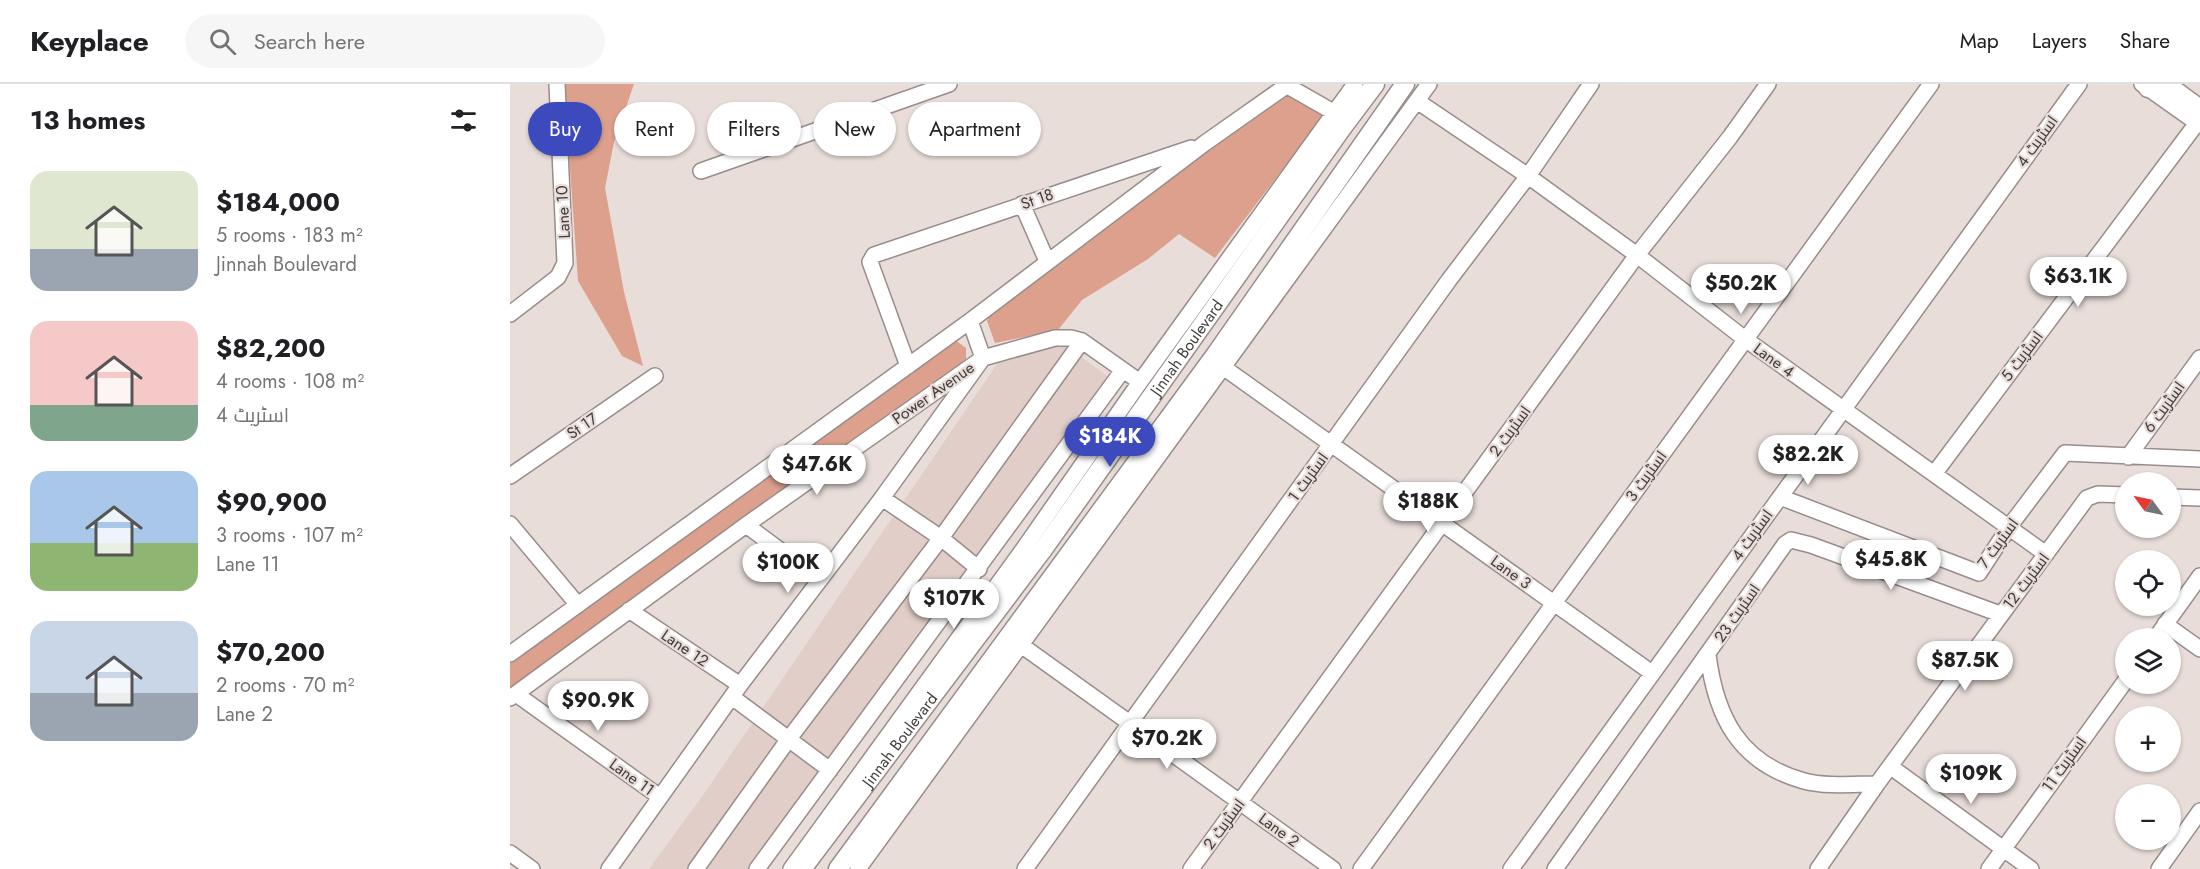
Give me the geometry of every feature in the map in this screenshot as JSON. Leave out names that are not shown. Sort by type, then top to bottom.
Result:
[{"type":"street","name":"Lane 10","points":[[510,314],[558,277],[565,263],[556,84]]},
{"type":"street","points":[[701,171],[909,91],[949,84]]},
{"type":"street","points":[[791,869],[1022,551],[1140,382],[1355,84]]},
{"type":"street","name":"Jinnah Boulevard","points":[[802,869],[1044,548],[1307,176],[1375,84]]},
{"type":"street","name":"Jinnah Boulevard","points":[[838,869],[1216,354],[1406,84]]},
{"type":"street","points":[[858,869],[1429,84]]},
{"type":"street","name":"اسٹریٹ 1","points":[[1025,869],[1449,280],[1528,176],[1591,84]]},
{"type":"street","name":"اسٹریٹ 2","points":[[1191,869],[1637,255],[1730,137],[1768,84]]},
{"type":"street","name":"اسٹریٹ 3","points":[[1361,869],[1931,84]]},
{"type":"street","name":"اسٹریٹ 4","points":[[1510,869],[2079,84]]},
{"type":"street","points":[[510,654],[970,321],[1047,261],[1285,85],[1335,112]]},
{"type":"street","points":[[2152,85],[2199,119]]},
{"type":"street","name":"Lane 4","points":[[1417,100],[1528,176],[1842,410],[2046,554]]},
{"type":"street","name":"اسٹریٹ 5","points":[[1934,474],[2199,119]]},
{"type":"street","name":"St 18","points":[[908,366],[870,262],[874,255],[1205,143]]},
{"type":"street","points":[[1022,204],[1047,261]]},
{"type":"street","points":[[609,869],[736,691],[882,498],[983,358],[970,321]]},
{"type":"street","name":"Power Avenue","points":[[513,696],[746,525],[983,358],[1055,338],[1082,341]]},
{"type":"street","points":[[696,869],[788,740],[941,538],[1082,341],[1140,382]]},
{"type":"street","name":"اسٹریٹ 6","points":[[2128,457],[2200,357]]},
{"type":"street","name":"Lane 3","points":[[1223,367],[1652,673]]},
{"type":"street","points":[[757,869],[1123,370]]},
{"type":"street","name":"St 17","points":[[510,476],[655,376]]},
{"type":"street","name":"اسٹریٹ 7","points":[[1780,497],[1979,573],[2009,527],[2065,453],[2200,459]]},
{"type":"street","name":"اسٹریٹ 12","points":[[1818,869],[2000,614],[2087,498],[2098,494],[2115,495]]},
{"type":"street","points":[[2181,497],[2200,498]]},
{"type":"street","points":[[882,498],[941,538],[979,569]]},
{"type":"street","points":[[510,524],[578,605]]},
{"type":"street","points":[[746,525],[820,580]]},
{"type":"street","name":"اسٹریٹ 23","points":[[1564,866],[1785,544],[1791,540],[1822,548],[2000,614]]},
{"type":"street","points":[[2163,628],[2200,576]]},
{"type":"street","name":"Lane 12","points":[[629,610],[736,691],[788,740],[830,770]]},
{"type":"street","points":[[2166,624],[2200,649]]},
{"type":"street","name":"Lane 2","points":[[1021,645],[1333,869]]},
{"type":"street","points":[[1708,655],[1711,684],[1726,723],[1737,741],[1755,757],[1779,772],[1806,781],[1877,784]]},
{"type":"street","name":"اسٹریٹ 11","points":[[1989,869],[2116,694]]},
{"type":"street","name":"Lane 11","points":[[513,696],[660,796]]},
{"type":"street","points":[[1891,767],[2031,869]]},
{"type":"street","points":[[2159,869],[2200,811]]},
{"type":"street","points":[[510,853],[532,869]]},
{"type":"shaded area","points":[[564,84],[634,84],[628,102],[614,102],[614,142],[605,188],[624,292],[643,366],[622,356],[578,281],[569,156],[602,156],[602,102],[565,102]]},
{"type":"shaded area","points":[[1287,93],[1324,115],[1215,258],[1179,234],[1148,259],[1082,300],[1058,330],[995,343],[987,321],[993,310]]},
{"type":"shaded area","points":[[1055,338],[1113,380],[755,869],[649,869],[706,791],[1006,351]]},
{"type":"shaded area","points":[[955,340],[966,348],[966,359],[961,364],[510,690],[510,659]]}]
